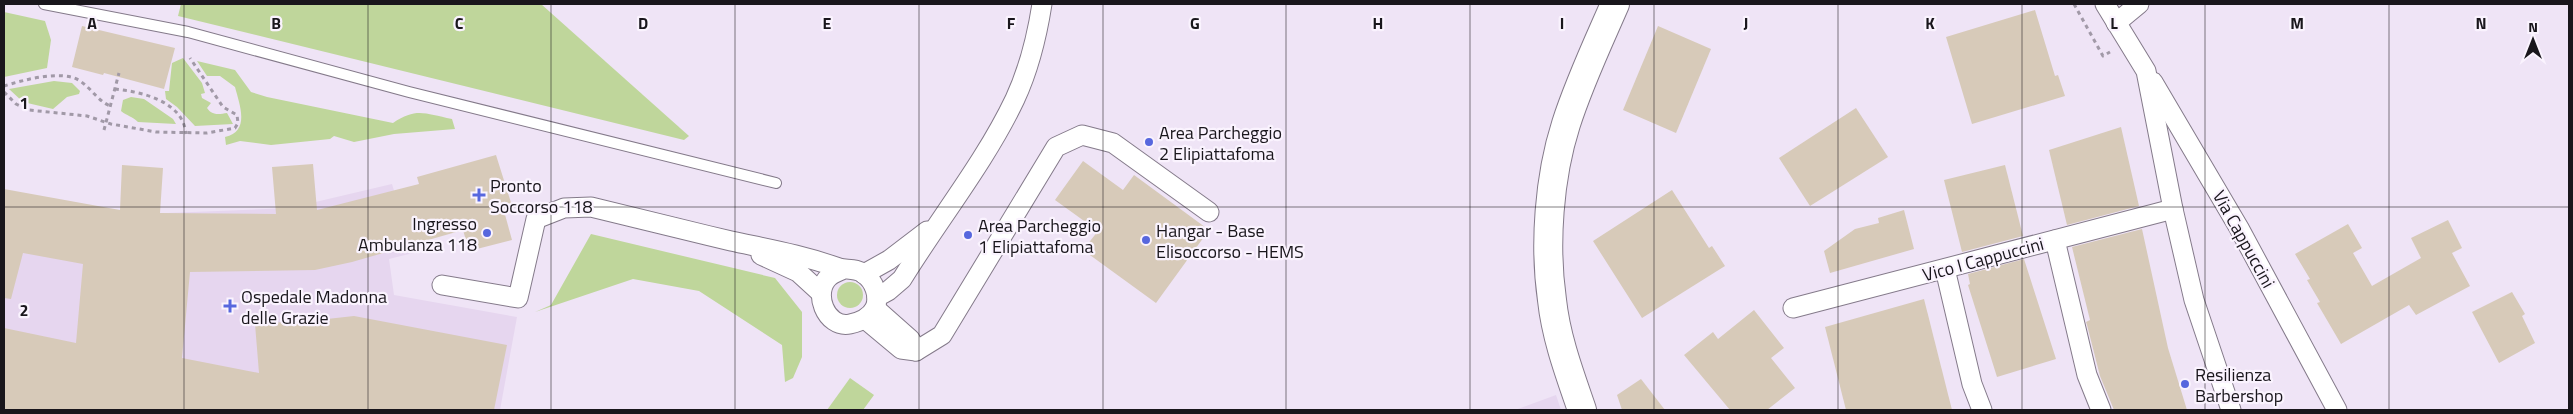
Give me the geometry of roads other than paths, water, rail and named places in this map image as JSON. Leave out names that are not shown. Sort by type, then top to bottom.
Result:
[{"type":"main road","points":[[1582,410],[1567,366],[1552,301],[1549,237],[1553,175],[1566,123],[1615,4]]},
{"type":"street","points":[[730,240],[798,272],[821,293],[826,313],[834,321],[848,325],[872,308],[902,279],[981,158],[1015,98],[1034,48],[1042,4]]},
{"type":"street","name":"Via Cappuccini","points":[[2105,4],[2239,228],[2337,410]]},
{"type":"street","points":[[2116,23],[2139,4]]},
{"type":"street","name":"Via Cappuccini","points":[[2146,71],[2173,209],[2194,300],[2231,410]]},
{"type":"street","points":[[442,285],[518,298],[536,219],[564,208],[590,207],[807,257],[864,274],[874,286],[872,308],[901,349],[916,351],[942,334],[1056,147],[1082,135],[1113,143],[1209,212]]},
{"type":"street","name":"Vico I Cappuccini","points":[[1793,308],[2173,209]]},
{"type":"street","points":[[864,274],[890,260],[936,225]]},
{"type":"street","points":[[2055,240],[2087,375],[2102,410]]},
{"type":"street","points":[[1945,268],[1972,384],[1982,410]]},
{"type":"street","points":[[821,293],[829,276],[844,269]]},
{"type":"lane","points":[[44,4],[188,32],[409,92],[776,183]]},
{"type":"place","name":"Area Parcheggio 2 Elipiattafoma","points":[[1149,142]]},
{"type":"place","name":"Pronto Soccorso 118","points":[[479,195]]},
{"type":"place","name":"Ingresso Ambulanza 118","points":[[487,233]]},
{"type":"place","name":"Area Parcheggio 1 Elipiattafoma","points":[[968,235]]},
{"type":"place","name":"Hangar - Base Elisoccorso - HEMS","points":[[1146,240]]},
{"type":"place","name":"Ospedale Madonna delle Grazie","points":[[230,306]]},
{"type":"place","name":"Resilienza Barbershop","points":[[2185,384]]}]
